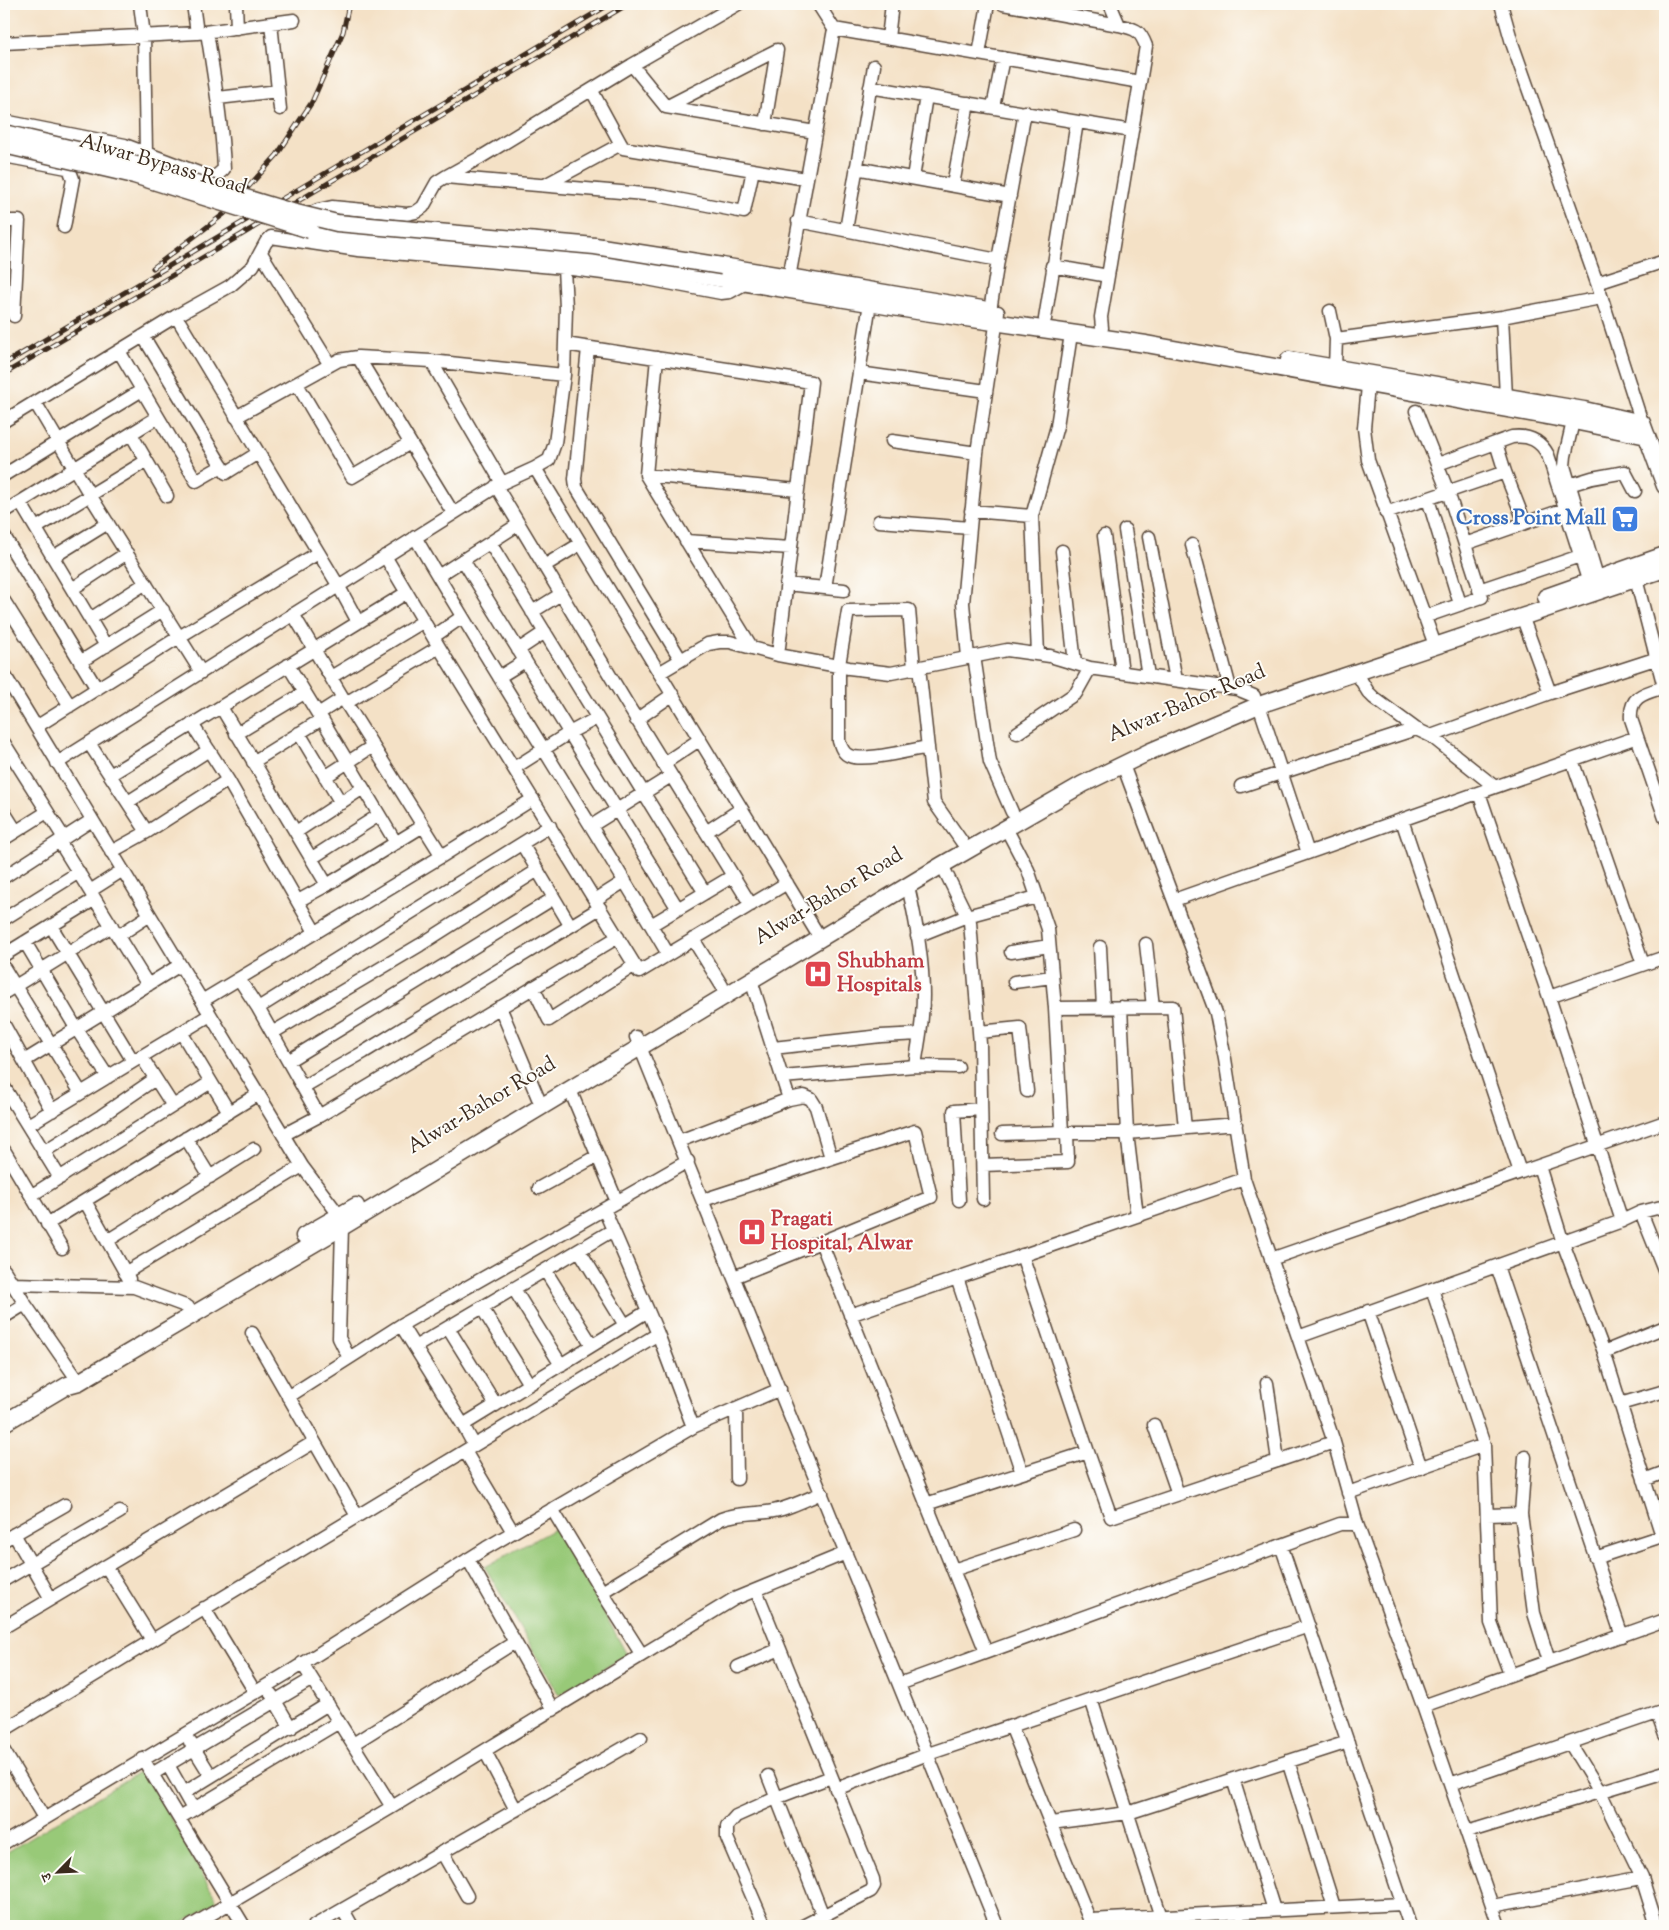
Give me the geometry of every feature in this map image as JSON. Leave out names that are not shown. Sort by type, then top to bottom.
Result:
[{"type":"main road","points":[[4,133],[125,161],[292,212],[337,223],[595,246],[723,273],[789,278],[995,315],[1071,334],[1335,368],[1369,380],[1506,397],[1575,415]]},
{"type":"main road","name":"Alwar Bypass Road","points":[[4,145],[134,176],[310,230],[363,238],[599,259],[723,273]]},
{"type":"main road","points":[[723,273],[746,283],[870,303],[1045,319],[1102,328],[1248,358],[1575,415],[1645,430],[1665,486]]},
{"type":"main road","name":"Alwar-Bahor Road","points":[[4,1423],[341,1221],[538,1098],[751,980],[962,842],[1012,812],[1137,746],[1256,701],[1433,640],[1665,555]]},
{"type":"main road","name":"Alwar-Bahor Road","points":[[74,1381],[188,1306],[570,1090],[722,986],[908,886],[1075,788],[1256,701],[1356,672],[1433,640],[1522,616],[1665,569]]},
{"type":"street","points":[[140,4],[144,36],[146,153]]},
{"type":"street","points":[[4,121],[101,139],[146,153],[207,176],[215,177],[220,174],[224,169],[218,98],[202,32],[193,4]]},
{"type":"street","points":[[236,4],[237,28]]},
{"type":"street","points":[[4,421],[176,316],[230,286],[254,266],[266,242],[271,237],[318,210],[325,207],[407,214],[416,212],[423,206],[437,182],[738,4]]},
{"type":"street","points":[[789,278],[834,29],[818,4]]},
{"type":"street","points":[[888,38],[892,4]]},
{"type":"street","points":[[979,54],[988,4]]},
{"type":"street","points":[[1003,4],[1134,29],[1141,35],[1146,46],[1108,276],[1102,328]]},
{"type":"street","points":[[1110,4],[1120,25]]},
{"type":"street","points":[[1496,4],[1506,21]]},
{"type":"street","points":[[1500,4],[1597,283],[1645,430]]},
{"type":"street","points":[[4,43],[202,32],[294,20]]},
{"type":"street","points":[[271,23],[280,109]]},
{"type":"street","points":[[834,29],[1140,82]]},
{"type":"street","points":[[666,107],[777,50],[765,124]]},
{"type":"street","points":[[993,107],[1003,58]]},
{"type":"street","points":[[632,65],[666,107],[815,132]]},
{"type":"street","points":[[846,230],[874,66]]},
{"type":"street","points":[[870,87],[1132,131]]},
{"type":"street","points":[[218,98],[278,91]]},
{"type":"street","points":[[592,91],[623,148],[806,179]]},
{"type":"street","points":[[912,178],[926,96]]},
{"type":"street","points":[[953,186],[968,103]]},
{"type":"street","points":[[1012,812],[990,762],[963,603],[977,452],[995,315],[998,260],[1025,112]]},
{"type":"street","points":[[1045,319],[1052,266],[1077,122]]},
{"type":"street","points":[[545,185],[621,144]]},
{"type":"street","points":[[4,156],[67,168],[70,171],[73,179],[64,227]]},
{"type":"street","points":[[856,168],[1010,196]]},
{"type":"street","points":[[445,177],[656,195],[744,212],[753,170]]},
{"type":"street","points":[[4,221],[19,221],[10,286],[14,316]]},
{"type":"street","points":[[798,222],[998,260]]},
{"type":"street","points":[[271,237],[358,250],[564,268],[642,278],[721,293],[738,289],[746,283]]},
{"type":"street","points":[[261,253],[330,365]]},
{"type":"street","points":[[1597,283],[1665,261]]},
{"type":"street","points":[[1052,266],[1108,276]]},
{"type":"street","points":[[57,763],[499,484],[549,460],[555,443],[564,375],[566,308],[564,268]]},
{"type":"street","points":[[1336,339],[1502,317],[1601,298]]},
{"type":"street","points":[[825,588],[870,303]]},
{"type":"street","points":[[1330,310],[1336,339],[1335,368]]},
{"type":"street","points":[[176,316],[358,622]]},
{"type":"street","points":[[1502,317],[1506,397]]},
{"type":"street","points":[[1038,654],[1032,516],[1057,426],[1071,334]]},
{"type":"street","points":[[143,336],[226,473],[258,453]]},
{"type":"street","points":[[565,344],[810,382],[778,655]]},
{"type":"street","points":[[588,348],[575,479],[576,487],[681,660]]},
{"type":"street","points":[[119,351],[196,481],[222,466]]},
{"type":"street","points":[[236,417],[339,360],[358,357],[431,361],[564,375]]},
{"type":"street","points":[[358,357],[453,514]]},
{"type":"street","points":[[657,358],[646,475],[752,648]]},
{"type":"street","points":[[431,361],[519,524],[636,720],[751,905]]},
{"type":"street","points":[[859,373],[986,391]]},
{"type":"street","points":[[1369,380],[1364,428],[1365,449],[1386,513],[1433,640]]},
{"type":"street","points":[[296,384],[352,477],[410,443]]},
{"type":"street","points":[[4,476],[142,390]]},
{"type":"street","points":[[35,402],[76,468],[90,495],[201,672]]},
{"type":"street","points":[[1416,410],[1448,492],[1482,597],[1424,617]]},
{"type":"street","points":[[1575,415],[1564,466],[1593,581]]},
{"type":"street","points":[[4,512],[158,417]]},
{"type":"street","points":[[131,434],[167,496]]},
{"type":"street","points":[[1438,464],[1496,443],[1522,436],[1533,438],[1539,442],[1548,456],[1580,556],[1593,581]]},
{"type":"street","points":[[892,441],[977,452]]},
{"type":"street","points":[[1496,443],[1525,523]]},
{"type":"street","points":[[36,528],[146,460]]},
{"type":"street","points":[[535,468],[818,935]]},
{"type":"street","points":[[1386,513],[1505,472]]},
{"type":"street","points":[[1569,485],[1592,478],[1625,472],[1635,492]]},
{"type":"street","points":[[646,475],[798,490]]},
{"type":"street","points":[[1428,499],[1460,604]]},
{"type":"street","points":[[20,502],[106,646]]},
{"type":"street","points":[[1465,544],[1565,509]]},
{"type":"street","points":[[971,511],[1032,516]]},
{"type":"street","points":[[878,521],[970,528]]},
{"type":"street","points":[[53,557],[108,523]]},
{"type":"street","points":[[438,576],[519,524]]},
{"type":"street","points":[[1125,530],[1148,676]]},
{"type":"street","points":[[4,536],[97,689]]},
{"type":"street","points":[[1104,536],[1122,672]]},
{"type":"street","points":[[415,537],[668,954]]},
{"type":"street","points":[[1149,537],[1176,680]]},
{"type":"street","points":[[686,541],[791,548]]},
{"type":"street","points":[[490,543],[705,893]]},
{"type":"street","points":[[544,566],[580,544]]},
{"type":"street","points":[[1192,545],[1230,688]]},
{"type":"street","points":[[1062,550],[1074,664]]},
{"type":"street","points":[[72,589],[127,553]]},
{"type":"street","points":[[36,727],[179,636],[318,553]]},
{"type":"street","points":[[386,556],[406,593],[639,972],[787,883]]},
{"type":"street","points":[[1479,590],[1580,556]]},
{"type":"street","points":[[463,560],[678,910]]},
{"type":"street","points":[[1636,579],[1665,687],[1634,700],[1630,708],[1631,719],[1665,818]]},
{"type":"street","points":[[90,619],[146,583]]},
{"type":"street","points":[[786,584],[844,590]]},
{"type":"street","points":[[110,775],[406,593]]},
{"type":"street","points":[[532,612],[561,594]]},
{"type":"street","points":[[4,601],[70,706]]},
{"type":"street","points":[[80,662],[162,610]]},
{"type":"street","points":[[928,747],[861,758],[848,756],[842,750],[839,741],[839,665],[848,611],[910,610],[916,667],[928,747],[934,802],[962,842]]},
{"type":"street","points":[[293,614],[344,701],[442,856]]},
{"type":"street","points":[[1522,616],[1550,693]]},
{"type":"street","points":[[288,665],[318,714],[344,701],[436,642],[462,617]]},
{"type":"street","points":[[330,677],[424,621]]},
{"type":"street","points":[[499,677],[544,632]]},
{"type":"street","points":[[659,672],[708,644],[730,642],[778,655],[849,668],[891,673],[1008,650],[1050,656],[1090,668],[1230,688],[1256,701],[1308,853]]},
{"type":"street","points":[[1431,736],[1550,693],[1658,658]]},
{"type":"street","points":[[1017,732],[1076,693],[1090,668]]},
{"type":"street","points":[[1356,672],[1368,692],[1416,730],[1431,736],[1495,787]]},
{"type":"street","points":[[4,674],[302,1166],[341,1221],[339,1338],[349,1358]]},
{"type":"street","points":[[236,734],[304,693]]},
{"type":"street","points":[[636,720],[672,695]]},
{"type":"street","points":[[220,707],[327,885]]},
{"type":"street","points":[[514,768],[597,718]]},
{"type":"street","points":[[253,762],[322,719],[396,843]]},
{"type":"street","points":[[192,724],[228,780],[316,932]]},
{"type":"street","points":[[1241,786],[1416,730]]},
{"type":"street","points":[[300,733],[341,803]]},
{"type":"street","points":[[1174,900],[1637,737]]},
{"type":"street","points":[[663,764],[699,740]]},
{"type":"street","points":[[4,743],[47,812],[92,895],[148,985]]},
{"type":"street","points":[[89,743],[147,832]]},
{"type":"street","points":[[325,777],[373,746]]},
{"type":"street","points":[[128,802],[209,750]]},
{"type":"street","points":[[1572,760],[1642,964]]},
{"type":"street","points":[[1123,765],[1216,1013],[1244,1178],[1334,1442],[1357,1524],[1423,1706],[1499,1926]]},
{"type":"street","points":[[591,826],[671,776]]},
{"type":"street","points":[[112,852],[228,780]]},
{"type":"street","points":[[296,832],[363,788]]},
{"type":"street","points":[[1479,793],[1549,997],[1622,1221]]},
{"type":"street","points":[[202,1001],[533,799]]},
{"type":"street","points":[[706,832],[741,809]]},
{"type":"street","points":[[4,812],[16,831]]},
{"type":"street","points":[[4,838],[47,812]]},
{"type":"street","points":[[312,858],[379,815]]},
{"type":"street","points":[[5,874],[92,820]]},
{"type":"street","points":[[1402,820],[1520,1172]]},
{"type":"street","points":[[298,901],[423,826]]},
{"type":"street","points":[[258,1008],[550,826]]},
{"type":"street","points":[[983,1165],[1068,1162],[1048,929],[1028,870],[1006,828]]},
{"type":"street","points":[[522,844],[570,925]]},
{"type":"street","points":[[942,865],[970,922],[979,1032],[983,1199]]},
{"type":"street","points":[[4,955],[51,926],[123,870]]},
{"type":"street","points":[[272,1033],[420,945],[538,870]]},
{"type":"street","points":[[4,919],[79,872]]},
{"type":"street","points":[[651,925],[733,876]]},
{"type":"street","points":[[303,1087],[364,1052],[570,925],[625,881]]},
{"type":"street","points":[[908,886],[917,936],[922,982],[922,1015],[915,1066]]},
{"type":"street","points":[[917,936],[967,916],[1037,897]]},
{"type":"street","points":[[288,1061],[554,898]]},
{"type":"street","points":[[4,993],[68,953],[150,915]]},
{"type":"street","points":[[51,926],[104,1012],[137,1059],[155,1078],[173,1106]]},
{"type":"street","points":[[283,1135],[319,1116],[618,937]]},
{"type":"street","points":[[693,939],[722,986]]},
{"type":"street","points":[[24,942],[108,1077]]},
{"type":"street","points":[[1146,944],[1153,1007]]},
{"type":"street","points":[[1011,952],[1049,946]]},
{"type":"street","points":[[1100,947],[1103,1008]]},
{"type":"street","points":[[1549,997],[1665,957]]},
{"type":"street","points":[[24,1061],[180,965]]},
{"type":"street","points":[[533,987],[549,1020],[635,965]]},
{"type":"street","points":[[4,968],[81,1093]]},
{"type":"street","points":[[1014,982],[1052,977]]},
{"type":"street","points":[[239,978],[319,1116]]},
{"type":"street","points":[[751,980],[789,1099]]},
{"type":"street","points":[[500,1007],[538,1098]]},
{"type":"street","points":[[1121,1007],[1127,1133],[1137,1216]]},
{"type":"street","points":[[1055,1008],[1173,1007],[1185,1128]]},
{"type":"street","points":[[28,1125],[210,1014]]},
{"type":"street","points":[[4,1025],[52,1111]]},
{"type":"street","points":[[979,1032],[1020,1028],[1027,1091]]},
{"type":"street","points":[[181,1032],[229,1112]]},
{"type":"street","points":[[773,1048],[881,1036],[920,1034]]},
{"type":"street","points":[[639,1042],[997,1926]]},
{"type":"street","points":[[782,1077],[915,1066],[958,1067]]},
{"type":"street","points":[[43,1152],[101,1116],[155,1078]]},
{"type":"street","points":[[32,1195],[211,1082]]},
{"type":"street","points":[[4,1087],[60,1178]]},
{"type":"street","points":[[570,1090],[617,1202]]},
{"type":"street","points":[[47,1224],[258,1094]]},
{"type":"street","points":[[679,1141],[789,1099],[804,1096],[811,1099],[816,1107],[831,1158]]},
{"type":"street","points":[[959,1200],[954,1111],[981,1109]]},
{"type":"street","points":[[1271,1259],[1665,1122]]},
{"type":"street","points":[[1002,1134],[1064,1132],[1127,1133],[1236,1124]]},
{"type":"street","points":[[703,1200],[915,1131],[931,1197],[734,1276]]},
{"type":"street","points":[[186,1138],[210,1177]]},
{"type":"street","points":[[107,1241],[254,1149]]},
{"type":"street","points":[[4,1150],[62,1248]]},
{"type":"street","points":[[539,1188],[598,1156]]},
{"type":"street","points":[[288,1397],[402,1325],[688,1161]]},
{"type":"street","points":[[125,1273],[302,1166]]},
{"type":"street","points":[[1539,1166],[1563,1242],[1604,1352],[1644,1480],[1664,1536],[1595,1558]]},
{"type":"street","points":[[850,1315],[1244,1178]]},
{"type":"street","points":[[84,1201],[134,1287]]},
{"type":"street","points":[[1298,1336],[1622,1221],[1641,1212],[1665,1206]]},
{"type":"street","points":[[604,1209],[658,1334],[693,1427]]},
{"type":"street","points":[[1641,1212],[1665,1272]]},
{"type":"street","points":[[415,1348],[613,1230]]},
{"type":"street","points":[[821,1242],[986,1652]]},
{"type":"street","points":[[579,1250],[625,1325]]},
{"type":"street","points":[[1022,1255],[1111,1517],[1334,1442]]},
{"type":"street","points":[[1497,1266],[1622,1636]]},
{"type":"street","points":[[4,1270],[74,1381]]},
{"type":"street","points":[[546,1270],[592,1345]]},
{"type":"street","points":[[957,1278],[1022,1473]]},
{"type":"street","points":[[12,1284],[134,1287],[188,1306]]},
{"type":"street","points":[[514,1289],[561,1364]]},
{"type":"street","points":[[1432,1289],[1484,1445],[1491,1624],[1510,1674]]},
{"type":"street","points":[[4,1317],[25,1304]]},
{"type":"street","points":[[482,1308],[529,1384]]},
{"type":"street","points":[[463,1425],[648,1310]]},
{"type":"street","points":[[1368,1312],[1421,1468]]},
{"type":"street","points":[[402,1325],[463,1425],[469,1448],[513,1532]]},
{"type":"street","points":[[1604,1352],[1665,1327]]},
{"type":"street","points":[[448,1328],[496,1405]]},
{"type":"street","points":[[252,1333],[357,1516]]},
{"type":"street","points":[[4,1730],[658,1334]]},
{"type":"street","points":[[1267,1383],[1278,1461]]},
{"type":"street","points":[[4,1843],[302,1664],[468,1559],[552,1509],[693,1427],[780,1389]]},
{"type":"street","points":[[1620,1404],[1665,1391]]},
{"type":"street","points":[[736,1408],[737,1479]]},
{"type":"street","points":[[1154,1425],[1178,1494]]},
{"type":"street","points":[[4,1627],[314,1442]]},
{"type":"street","points":[[1348,1493],[1484,1445]]},
{"type":"street","points":[[926,1504],[1088,1452]]},
{"type":"street","points":[[1525,1457],[1521,1514],[1534,1613],[1549,1661]]},
{"type":"street","points":[[1644,1480],[1665,1472]]},
{"type":"street","points":[[602,1592],[721,1519],[734,1514],[768,1512],[789,1507],[822,1493]]},
{"type":"street","points":[[51,1599],[31,1564],[9,1537],[65,1505]]},
{"type":"street","points":[[552,1509],[642,1656]]},
{"type":"street","points":[[4,1580],[120,1512]]},
{"type":"street","points":[[1487,1515],[1521,1514]]},
{"type":"street","points":[[899,1684],[1340,1524],[1357,1524]]},
{"type":"street","points":[[953,1570],[1074,1530]]},
{"type":"street","points":[[1281,1545],[1410,1926]]},
{"type":"street","points":[[191,1926],[485,1751],[734,1599],[846,1553]]},
{"type":"street","points":[[468,1559],[552,1710]]},
{"type":"street","points":[[106,1566],[152,1640]]},
{"type":"street","points":[[756,1590],[873,1879],[874,1886],[871,1891],[821,1920],[803,1926]]},
{"type":"street","points":[[204,1608],[255,1692]]},
{"type":"street","points":[[1423,1706],[1665,1620]]},
{"type":"street","points":[[765,1926],[728,1838],[727,1826],[736,1816],[776,1798],[834,1783],[928,1754],[1308,1626]]},
{"type":"street","points":[[353,1744],[515,1642]]},
{"type":"street","points":[[738,1667],[780,1648]]},
{"type":"street","points":[[302,1664],[392,1807]]},
{"type":"street","points":[[152,1774],[312,1679]]},
{"type":"street","points":[[266,1685],[291,1728]]},
{"type":"street","points":[[1091,1699],[1161,1917]]},
{"type":"street","points":[[184,1793],[328,1704]]},
{"type":"street","points":[[1450,1784],[1661,1711],[1665,1735]]},
{"type":"street","points":[[179,1818],[339,1722]]},
{"type":"street","points":[[1011,1726],[1091,1923],[1274,1910],[1402,1904]]},
{"type":"street","points":[[184,1734],[211,1776]]},
{"type":"street","points":[[314,1926],[641,1738]]},
{"type":"street","points":[[1051,1824],[1128,1813],[1348,1742]]},
{"type":"street","points":[[1570,1743],[1600,1792],[1642,1878],[1657,1926]]},
{"type":"street","points":[[4,1751],[44,1818]]},
{"type":"street","points":[[485,1751],[516,1810]]},
{"type":"street","points":[[143,1759],[244,1926]]},
{"type":"street","points":[[1288,1761],[1334,1907]]},
{"type":"street","points":[[168,1765],[193,1810]]},
{"type":"street","points":[[1467,1832],[1665,1772]]},
{"type":"street","points":[[768,1776],[821,1920]]},
{"type":"street","points":[[1233,1779],[1274,1910]]},
{"type":"street","points":[[442,1852],[467,1896]]},
{"type":"street","points":[[1492,1906],[1642,1878]]},
{"type":"street","points":[[342,1910],[352,1926]]},
{"type":"green space","points":[[558,1527],[627,1655],[559,1695],[485,1567]]},
{"type":"green space","points":[[144,1769],[217,1901],[178,1926],[4,1926],[4,1854]]},
{"type":"railway","points":[[153,268],[224,214],[277,155],[312,102],[343,32],[349,4]]},
{"type":"railway","points":[[4,364],[610,4]]},
{"type":"railway","points":[[4,374],[628,4]]},
{"type":"place","name":"Cross Point Mall","points":[[1625,519]]},
{"type":"place","name":"Shubham Hospitals","points":[[818,974]]},
{"type":"place","name":"Pragati Hospital, Alwar","points":[[752,1232]]}]
